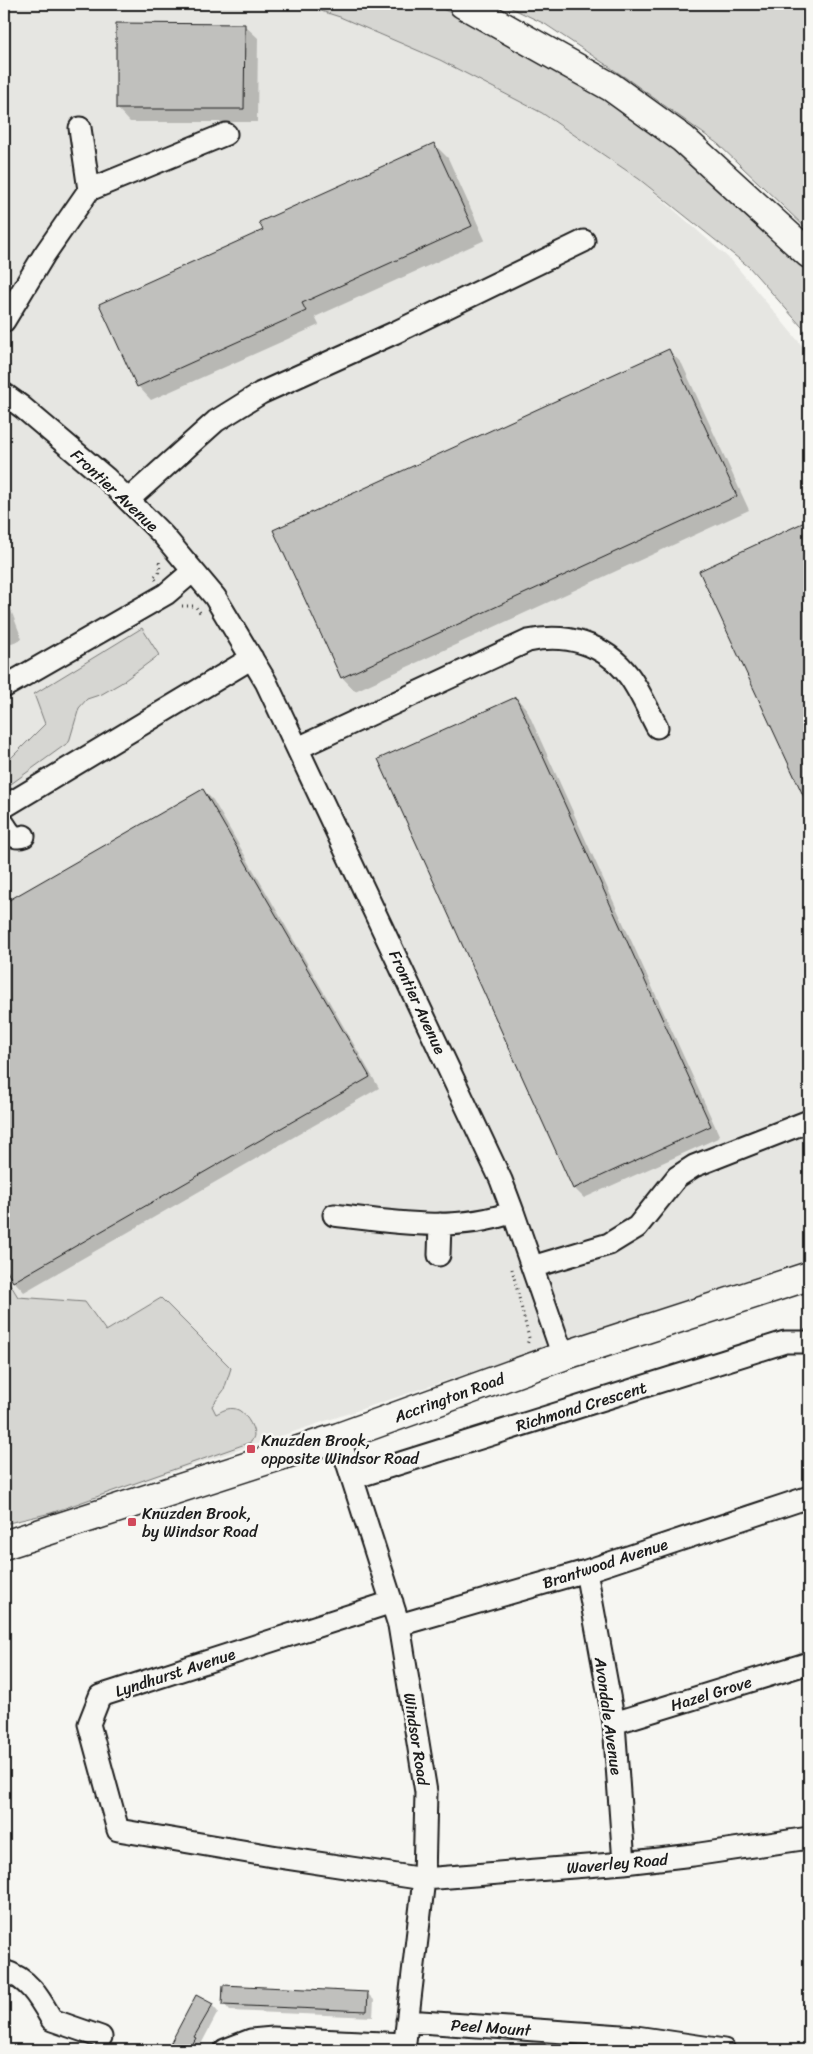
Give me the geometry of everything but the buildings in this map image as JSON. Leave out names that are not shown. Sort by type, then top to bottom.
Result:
[{"type":"main road","points":[[464,4],[611,87],[683,139],[809,254]]},
{"type":"main road","name":"Accrington Road","points":[[4,1545],[339,1437],[563,1356],[809,1276]]},
{"type":"street","points":[[80,128],[89,190]]},
{"type":"street","points":[[4,321],[48,248],[89,190],[226,134]]},
{"type":"street","points":[[128,500],[216,421],[261,393],[394,333],[584,241]]},
{"type":"street","name":"Frontier Avenue","points":[[4,394],[99,471],[163,535],[215,597],[266,682],[501,1180],[563,1356]]},
{"type":"street","points":[[4,687],[166,594],[193,571]]},
{"type":"street","points":[[298,748],[528,641],[544,638],[578,640],[602,651],[617,663],[638,689],[656,727]]},
{"type":"street","points":[[4,807],[252,658]]},
{"type":"street","points":[[4,824],[16,838],[24,836]]},
{"type":"street","points":[[532,1268],[609,1244],[637,1227],[677,1177],[694,1166],[809,1121]]},
{"type":"street","points":[[334,1215],[416,1224],[440,1224],[474,1222],[513,1212]]},
{"type":"street","points":[[439,1255],[440,1224]]},
{"type":"street","name":"Richmond Crescent","points":[[353,1478],[785,1342],[809,1342]]},
{"type":"street","name":"Windsor Road","points":[[339,1437],[399,1625],[426,1792],[424,1879],[405,2047]]},
{"type":"street","name":"Brantwood Avenue","points":[[399,1625],[586,1571],[809,1497]]},
{"type":"street","name":"Avondale Avenue","points":[[586,1571],[614,1723],[624,1863]]},
{"type":"street","name":"Lyndhurst Avenue","points":[[392,1602],[100,1696],[89,1724],[118,1830],[424,1879]]},
{"type":"street","name":"Hazel Grove","points":[[614,1723],[809,1663]]},
{"type":"street","name":"Waverley Road","points":[[424,1879],[693,1856],[809,1838]]},
{"type":"street","points":[[4,1971],[12,1973],[36,1992],[52,2020],[101,2037]]},
{"type":"street","name":"Peel Mount","points":[[407,2021],[635,2044],[724,2050]]},
{"type":"street","points":[[225,2050],[251,2040],[273,2038],[405,2047]]},
{"type":"path","points":[[158,558],[160,571],[154,577],[175,610],[184,605],[195,606],[205,619]]},
{"type":"path","points":[[518,1298],[529,1338],[528,1345],[522,1349]]},
{"type":"shaded area","points":[[4,4],[299,4],[340,17],[440,60],[542,113],[639,179],[732,261],[809,354],[809,1259],[51,1513],[4,1333]]},
{"type":"shaded area","points":[[299,4],[432,4],[502,37],[558,67],[642,124],[713,179],[809,269],[809,335],[749,267],[639,179],[542,113],[440,60],[340,17]]},
{"type":"shaded area","points":[[503,4],[809,4],[809,231],[718,144],[626,78],[545,24]]},
{"type":"shaded area","points":[[142,628],[159,655],[121,683],[102,694],[87,699],[79,708],[69,742],[4,789],[4,765],[45,724],[34,694]]},
{"type":"shaded area","points":[[4,1274],[18,1297],[85,1302],[106,1331],[161,1298],[231,1368],[224,1390],[212,1406],[216,1414],[230,1409],[239,1410],[254,1431],[251,1442],[51,1513],[4,1524]]},
{"type":"place","name":"Knuzden Brook, opposite Windsor Road","points":[[251,1449]]},
{"type":"place","name":"Knuzden Brook, by Windsor Road","points":[[132,1522]]}]
